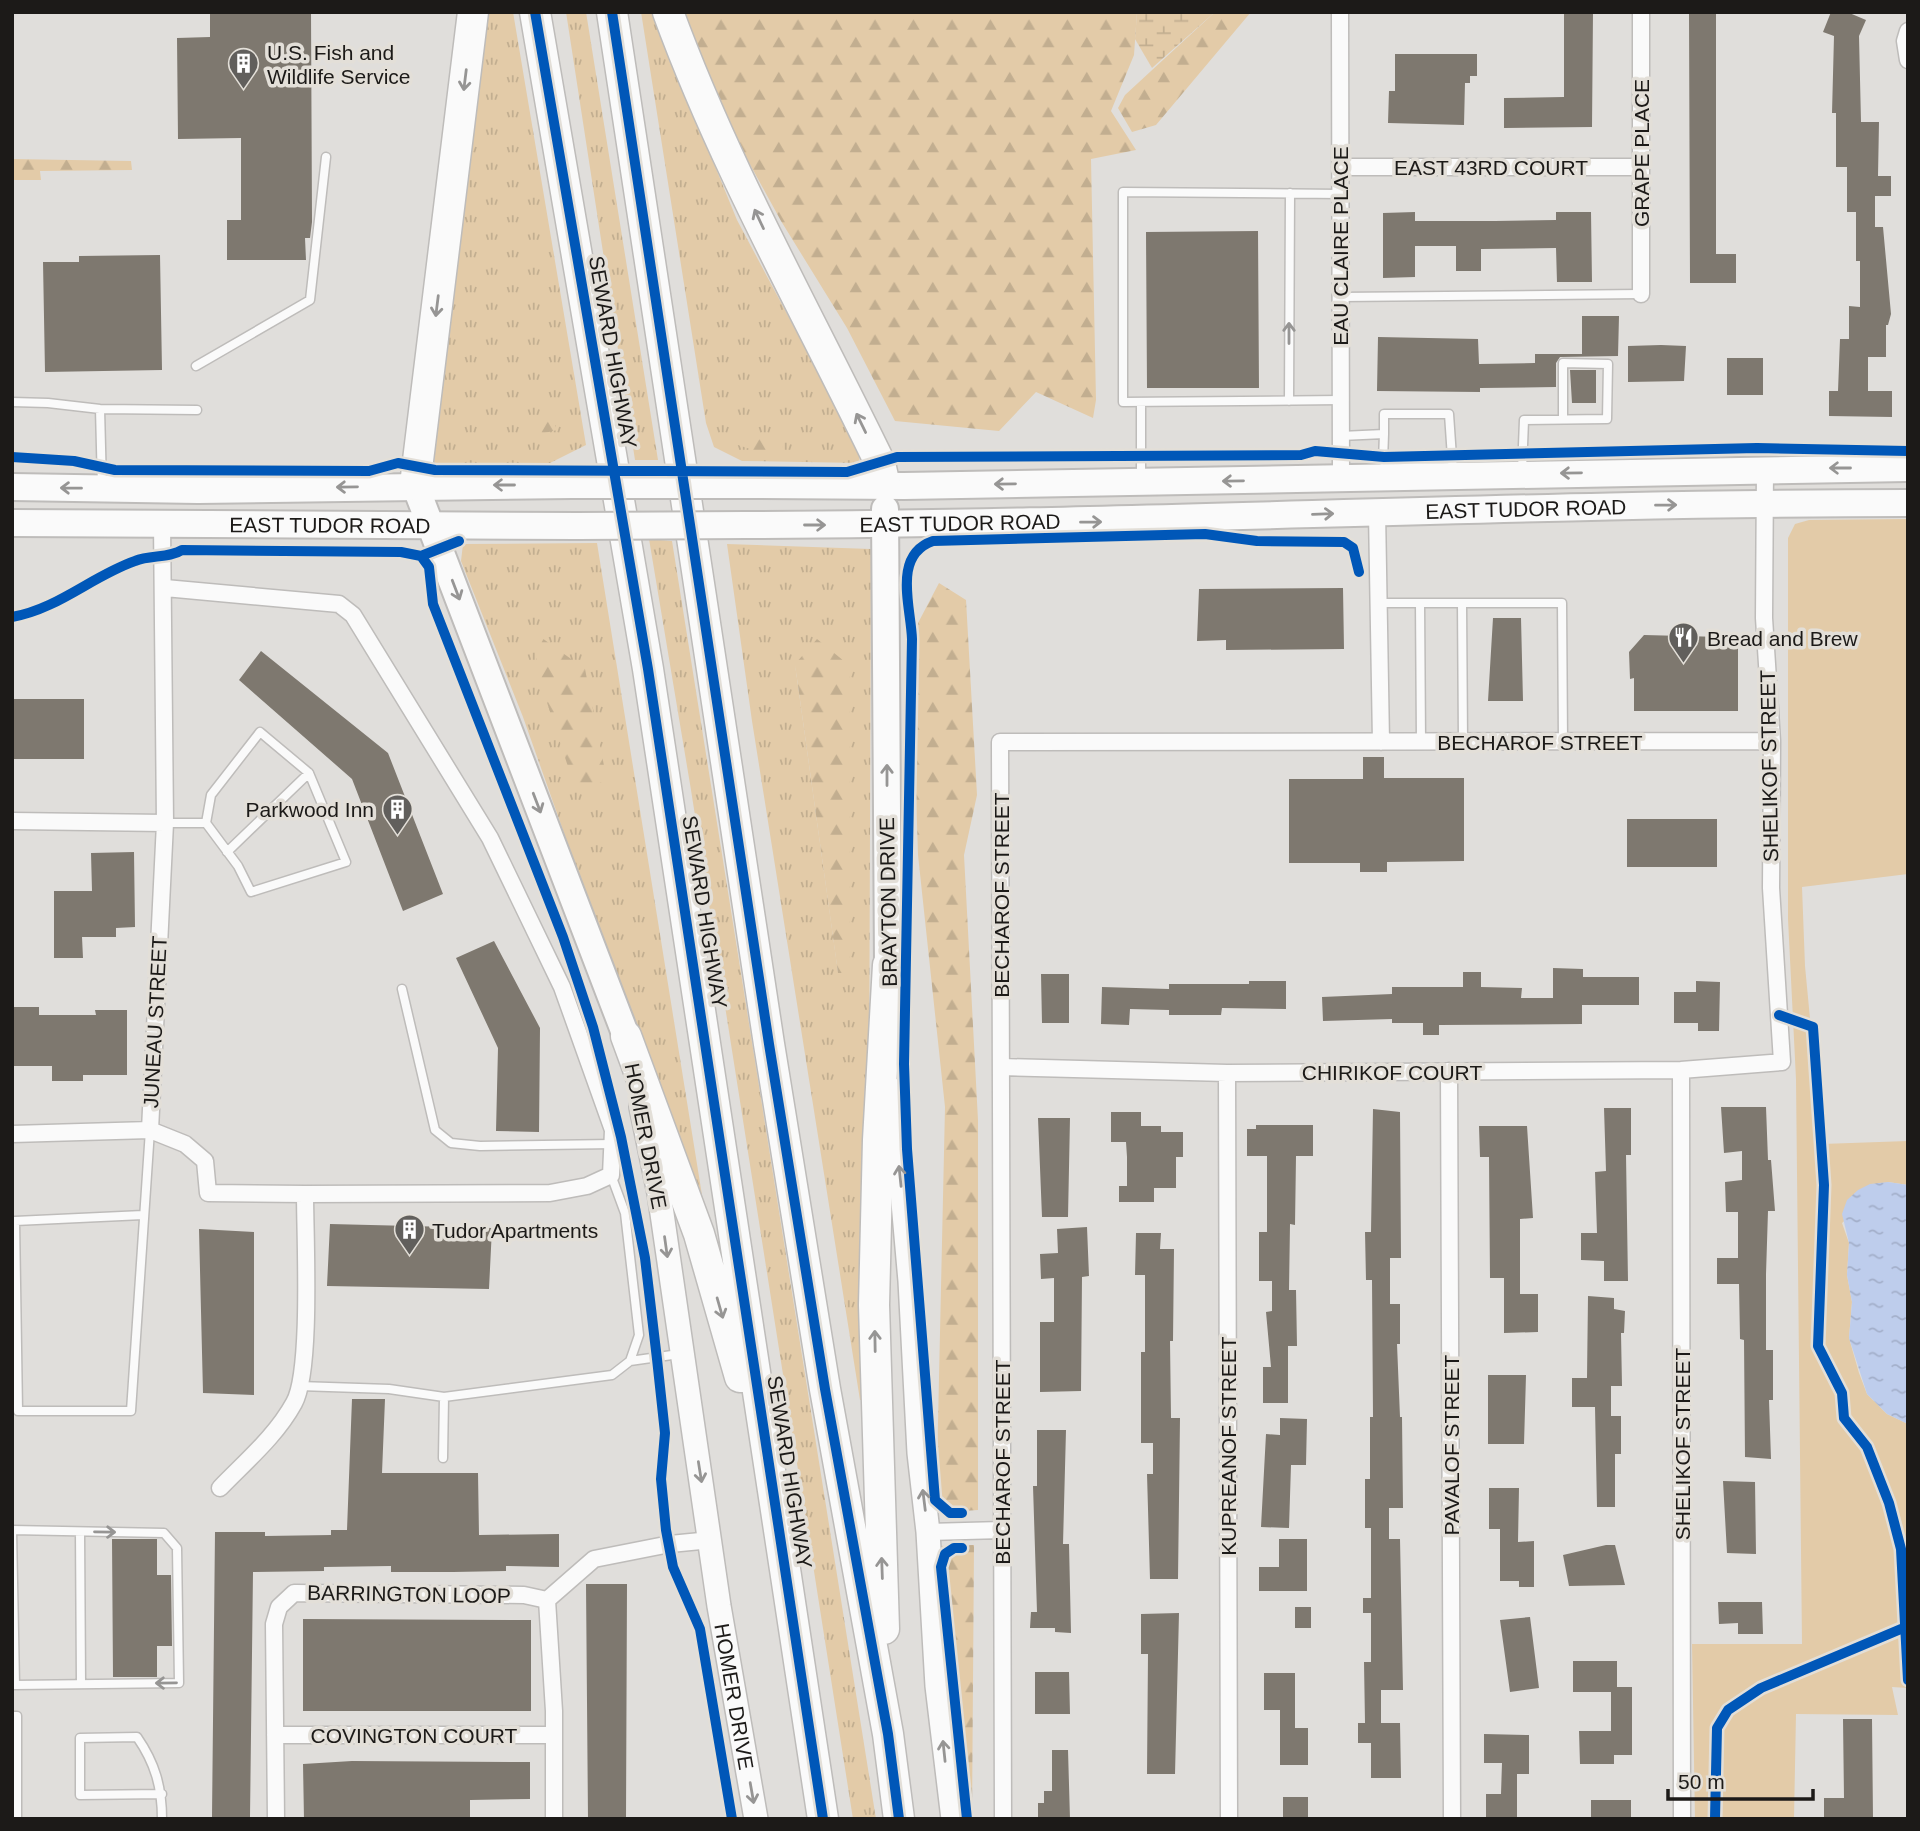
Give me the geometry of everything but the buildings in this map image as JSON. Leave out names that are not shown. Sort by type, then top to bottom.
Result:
[{"type":"highway","points":[[415,485],[473,12]]},
{"type":"highway","name":"SEWARD HIGHWAY","points":[[536,12],[648,669],[823,1819]]},
{"type":"highway","name":"SEWARD HIGHWAY","points":[[612,12],[771,1058],[825,1389],[888,1734],[899,1819]]},
{"type":"highway","points":[[668,12],[687,65],[786,276],[880,463],[885,486]]},
{"type":"highway","points":[[888,965],[878,1140],[874,1305],[888,1734]]},
{"type":"highway","points":[[626,1036],[699,1234],[775,1503]]},
{"type":"main road","name":"EAST TUDOR ROAD","points":[[12,487],[102,489],[415,485],[885,486],[1341,479],[1452,468],[1522,474],[1908,468]]},
{"type":"main road","name":"HOMER DRIVE","points":[[415,485],[626,1036],[659,1193],[680,1354],[756,1819]]},
{"type":"main road","name":"BRAYTON DRIVE","points":[[885,486],[888,965],[894,1118],[910,1281],[919,1453],[928,1532],[937,1686],[953,1819]]},
{"type":"main road","name":"EAST TUDOR ROAD","points":[[12,523],[432,527],[886,525],[1765,503],[1908,503]]},
{"type":"street","name":"EAU CLAIRE PLACE","points":[[1340,12],[1341,479]]},
{"type":"street","name":"GRAPE PLACE","points":[[1641,12],[1642,294]]},
{"type":"street","points":[[1908,32],[1905,45],[1908,60]]},
{"type":"street","name":"EAST 43RD COURT","points":[[1340,167],[1641,167]]},
{"type":"street","name":"SHELIKOF STREET","points":[[1765,469],[1764,618],[1772,741],[1771,888],[1782,1062]]},
{"type":"street","points":[[1377,512],[1381,742]]},
{"type":"street","name":"JUNEAU STREET","points":[[162,523],[165,588],[165,823],[150,1130],[185,1143],[205,1161],[208,1193],[305,1194]]},
{"type":"street","name":"HOMER DRIVE","points":[[165,588],[338,604],[353,615],[490,838],[562,987],[613,1130],[611,1175],[587,1186],[550,1193],[305,1194]]},
{"type":"street","name":"BECHAROF STREET","points":[[1003,1819],[1000,742],[1772,741]]},
{"type":"street","points":[[12,821],[165,823]]},
{"type":"street","name":"CHIRIKOF COURT","points":[[1002,1067],[1227,1073],[1681,1070],[1782,1062]]},
{"type":"street","name":"SHELIKOF STREET","points":[[1681,1070],[1682,1819]]},
{"type":"street","name":"PAVALOF STREET","points":[[1449,1071],[1452,1819]]},
{"type":"street","name":"KUPREANOF STREET","points":[[1227,1073],[1229,1819]]},
{"type":"street","points":[[12,1134],[150,1130]]},
{"type":"street","points":[[220,1488],[272,1434],[296,1401],[304,1360],[305,1194]]},
{"type":"street","points":[[928,1532],[1002,1530]]},
{"type":"street","points":[[554,1819],[554,1735],[547,1600],[594,1559],[670,1544],[710,1540]]},
{"type":"street","name":"BARRINGTON LOOP","points":[[276,1819],[274,1624],[279,1608],[294,1593],[524,1595],[547,1600]]},
{"type":"street","name":"COVINGTON COURT","points":[[275,1735],[554,1735]]},
{"type":"lane","points":[[196,366],[310,300],[326,157]]},
{"type":"lane","points":[[1340,194],[1123,192],[1123,402],[1341,400]]},
{"type":"lane","points":[[1289,401],[1290,193]]},
{"type":"lane","points":[[1340,297],[1642,294]]},
{"type":"lane","points":[[1522,474],[1524,420],[1606,419],[1608,364],[1563,363],[1563,419]]},
{"type":"lane","points":[[12,402],[100,409],[197,410]]},
{"type":"lane","points":[[1141,402],[1141,482]]},
{"type":"lane","points":[[100,409],[102,489]]},
{"type":"lane","points":[[1384,414],[1449,414],[1452,468],[1384,461],[1384,434],[1384,414]]},
{"type":"lane","points":[[1341,436],[1384,434]]},
{"type":"lane","points":[[1379,603],[1562,603],[1563,742]]},
{"type":"lane","points":[[1420,603],[1421,742]]},
{"type":"lane","points":[[1462,603],[1463,742]]},
{"type":"lane","points":[[260,732],[309,773],[346,862],[251,892],[228,852],[206,822],[211,795],[260,732]]},
{"type":"lane","points":[[228,852],[309,773]]},
{"type":"lane","points":[[165,823],[206,822]]},
{"type":"lane","points":[[402,989],[435,1130],[451,1143],[480,1146],[614,1143]]},
{"type":"lane","points":[[143,1214],[14,1221],[18,1411],[131,1411],[150,1130]]},
{"type":"lane","points":[[611,1175],[625,1213],[639,1335],[631,1361]]},
{"type":"lane","points":[[299,1385],[388,1389],[444,1397],[612,1375],[631,1361],[680,1354]]},
{"type":"lane","points":[[443,1458],[444,1397]]},
{"type":"lane","points":[[12,1530],[164,1533],[177,1548],[179,1683],[14,1685],[12,1530]]},
{"type":"lane","points":[[80,1532],[81,1684]]},
{"type":"lane","points":[[12,1716],[17,1716],[17,1819]]},
{"type":"lane","points":[[162,1794],[80,1795],[80,1738],[137,1737],[152,1759],[162,1794],[162,1819]]},
{"type":"green space","points":[[485,12],[513,12],[586,445],[546,465],[434,463]]},
{"type":"green space","points":[[566,12],[586,12],[658,460],[635,460]]},
{"type":"green space","points":[[641,12],[658,12],[677,73],[737,220],[857,445],[860,463],[742,461],[714,447],[706,423]]},
{"type":"green space","points":[[683,12],[1137,12],[1134,55],[1111,111],[1136,150],[1091,159],[1096,400],[1093,418],[1036,392],[999,431],[895,421],[847,328],[781,221],[701,75]]},
{"type":"green space","points":[[1137,12],[1215,12],[1152,68],[1135,39]]},
{"type":"green space","points":[[1215,12],[1251,12],[1156,125],[1132,132],[1118,108],[1125,95]]},
{"type":"green space","points":[[12,159],[131,161],[132,170],[40,171],[41,180],[12,180]]},
{"type":"green space","points":[[551,415],[557,430],[520,439],[525,423]]},
{"type":"green space","points":[[727,434],[780,435],[784,452],[759,452],[732,443]]},
{"type":"green space","points":[[1908,519],[1908,874],[1802,887],[1805,966],[1822,1144],[1908,1141],[1908,1185],[1888,1182],[1842,1223],[1849,1243],[1847,1275],[1852,1302],[1849,1338],[1859,1373],[1867,1394],[1887,1414],[1908,1424],[1908,1688],[1892,1687],[1898,1715],[1796,1714],[1794,1819],[1695,1819],[1692,1644],[1802,1644],[1796,1079],[1788,919],[1788,538],[1795,524],[1809,520]]},
{"type":"green space","points":[[649,539],[672,541],[876,1819],[853,1819]]},
{"type":"green space","points":[[597,543],[706,1220],[695,1204],[523,717],[461,561],[463,544]]},
{"type":"green space","points":[[727,544],[871,549],[868,1400],[860,1400],[752,721]],"holes":[[[795,664],[850,972],[838,972]]]},
{"type":"green space","points":[[939,583],[966,600],[977,795],[964,855],[978,1120],[978,1510],[936,1513],[945,1107],[918,855],[915,761],[918,623]]},
{"type":"green space","points":[[535,633],[585,669],[607,781],[575,788],[538,675]]},
{"type":"green space","points":[[817,639],[850,666],[850,973],[838,973],[795,664]]},
{"type":"green space","points":[[974,1545],[972,1819],[965,1819],[953,1766],[937,1546]]},
{"type":"water","points":[[1888,1182],[1908,1185],[1908,1424],[1887,1414],[1867,1394],[1849,1338],[1852,1302],[1847,1275],[1849,1243],[1842,1214],[1847,1200],[1858,1190],[1870,1184]]},
{"type":"cycle path","points":[[535,12],[648,669],[823,1819]]},
{"type":"cycle path","points":[[612,12],[769,1044],[825,1389],[888,1734],[899,1819]]},
{"type":"cycle path","points":[[12,457],[74,461],[115,470],[369,471],[398,463],[435,470],[847,472],[897,457],[1301,455],[1315,451],[1384,457],[1757,448],[1908,451]]},
{"type":"cycle path","points":[[962,1513],[950,1513],[935,1500],[907,1149],[904,1064],[912,639],[907,583],[912,558],[920,548],[933,541],[1205,534],[1257,541],[1344,542],[1353,548],[1359,572]]},
{"type":"cycle path","points":[[12,617],[60,600],[119,567],[182,550],[401,552],[421,556],[459,541]]},
{"type":"cycle path","points":[[421,556],[429,567],[433,604],[563,937],[593,1027],[621,1137],[645,1258],[657,1359],[665,1433],[661,1479],[666,1530],[673,1567],[700,1629],[732,1819]]},
{"type":"cycle path","points":[[1779,1015],[1813,1027],[1824,1185],[1818,1346],[1842,1393],[1844,1418],[1867,1447],[1889,1503],[1901,1549],[1908,1680]]},
{"type":"cycle path","points":[[962,1548],[954,1548],[945,1554],[941,1567],[967,1819]]},
{"type":"cycle path","points":[[1715,1819],[1717,1728],[1728,1710],[1761,1688],[1908,1626]]},
{"type":"place","name":"U.S. Fish and Wildlife Service","points":[[244,91]]},
{"type":"place","name":"Bread and Brew","points":[[1684,665]]},
{"type":"place","name":"Parkwood Inn","points":[[397,836]]},
{"type":"place","name":"Tudor Apartments","points":[[409,1257]]}]
